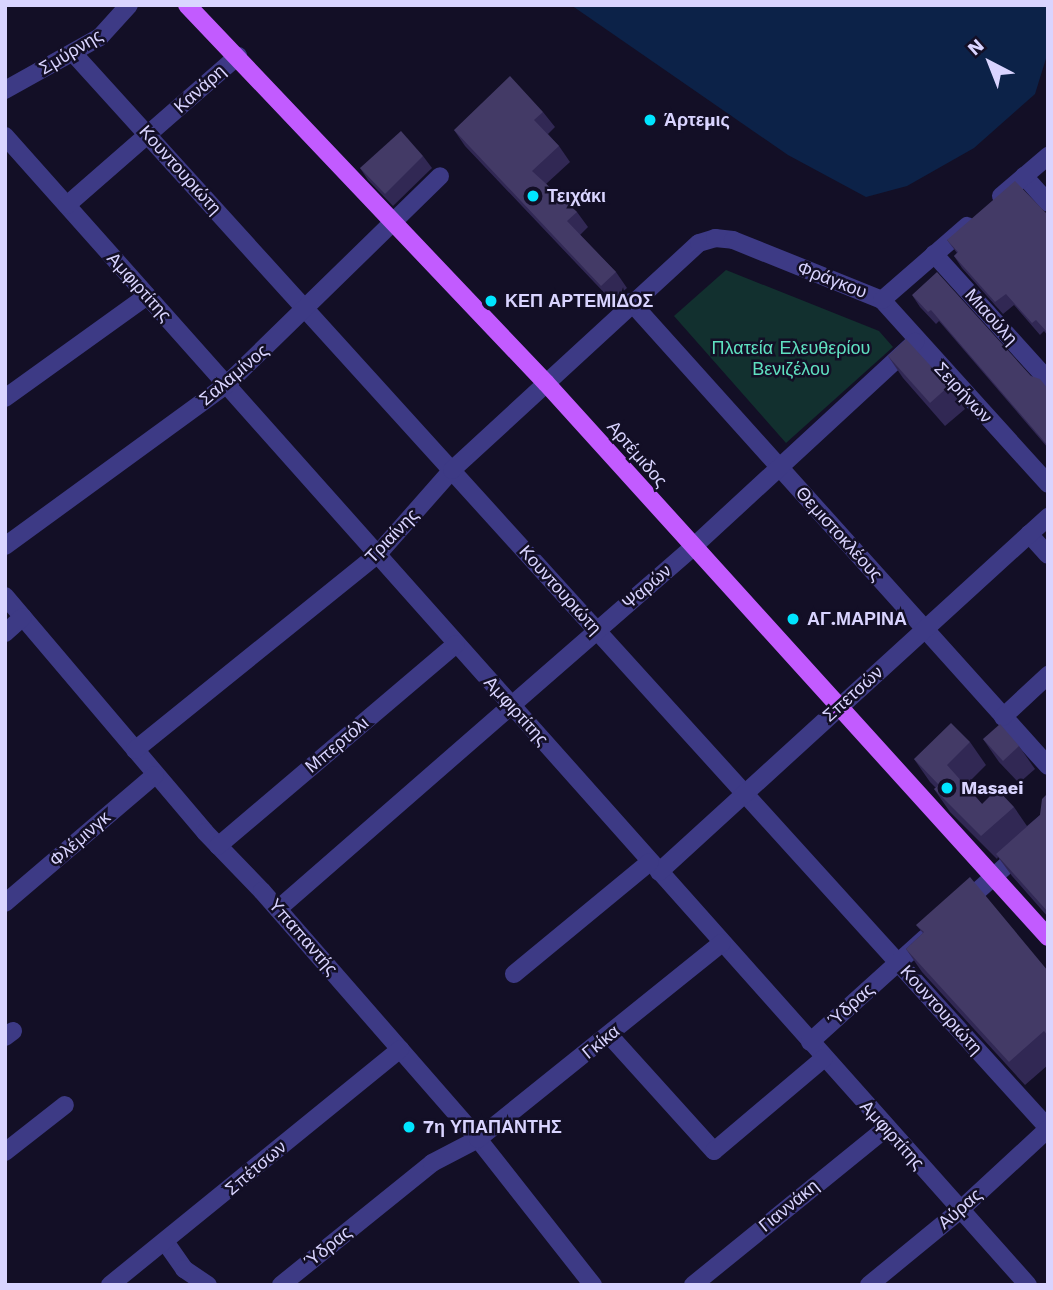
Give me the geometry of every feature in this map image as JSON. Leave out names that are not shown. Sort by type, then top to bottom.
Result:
[{"type":"main road","name":"Αρτέμιδος","points":[[187,5],[547,383],[837,709],[1048,937]]},
{"type":"street","name":"Σμύρνης","points":[[5,90],[100,37],[129,5]]},
{"type":"street","name":"Κουντουριώτη","points":[[73,53],[1048,1128]]},
{"type":"street","name":"Κανάρη","points":[[66,205],[237,56]]},
{"type":"street","name":"Αμφιρτίτης","points":[[5,136],[1028,1285]]},
{"type":"street","name":"Φράγκου","points":[[631,302],[699,243],[723,237],[882,300],[1048,156]]},
{"type":"street","name":"Σαλαμίνος","points":[[5,546],[226,385],[307,310],[393,219],[440,176]]},
{"type":"street","points":[[1024,176],[1048,203]]},
{"type":"street","name":"Μιαούλη","points":[[934,254],[1048,380]]},
{"type":"street","points":[[5,398],[147,296]]},
{"type":"street","name":"Σειρήνων","points":[[882,300],[915,342],[1048,484]]},
{"type":"street","name":"Τριαίνης","points":[[135,750],[377,555],[452,470],[631,302]]},
{"type":"street","name":"Θεμιστοκλέους","points":[[631,302],[1048,766]]},
{"type":"street","name":"Ψαρών","points":[[278,909],[692,548],[915,342]]},
{"type":"street","name":"Σπετσών","points":[[514,974],[745,794],[1048,517]]},
{"type":"street","points":[[1029,534],[1048,555]]},
{"type":"street","name":"Υπαπαντής","points":[[5,596],[155,775],[278,909],[478,1139],[593,1285]]},
{"type":"street","points":[[5,633],[23,617]]},
{"type":"street","name":"Μπερτόλι","points":[[218,846],[456,644]]},
{"type":"street","points":[[1003,717],[1048,675]]},
{"type":"street","name":"Φλέμινγκ","points":[[5,903],[155,775]]},
{"type":"street","name":"Ύδρας","points":[[810,1042],[1048,828]]},
{"type":"street","name":"Γκίκα","points":[[478,1139],[610,1036],[722,943]]},
{"type":"street","points":[[610,1036],[714,1151],[824,1058]]},
{"type":"street","name":"Σπέτσων","points":[[119,1282],[400,1049]]},
{"type":"street","points":[[5,1152],[65,1105]]},
{"type":"street","name":"Γιαννάκη","points":[[693,1285],[886,1128]]},
{"type":"street","name":"Αύρας","points":[[869,1285],[960,1211],[1048,1128]]},
{"type":"street","name":"Ύδρας","points":[[281,1285],[432,1163],[478,1139]]},
{"type":"street","points":[[166,1242],[184,1269],[208,1285]]},
{"type":"green space","name":"Πλατεία Ελευθερίου Βενιζέλου","points":[[726,270],[879,331],[893,347],[786,443],[674,316]]},
{"type":"water","points":[[571,5],[1048,5],[1048,52],[1035,94],[974,148],[907,186],[866,197],[788,155]]},
{"type":"building","name":"Τειχάκι","points":[[510,76],[543,112],[534,120],[559,146],[532,171],[577,212],[567,221],[616,272],[601,286],[454,130]]},
{"type":"building","points":[[401,131],[423,156],[385,194],[360,168]]},
{"type":"building","points":[[1015,181],[1048,215],[1048,333],[1036,320],[1032,323],[1006,294],[995,302],[954,256],[958,252],[947,240]]},
{"type":"building","points":[[937,272],[1031,376],[1040,379],[1048,389],[1048,446],[931,310],[928,312],[912,295]]},
{"type":"building","points":[[906,339],[949,386],[930,403],[888,356]]},
{"type":"building","points":[[951,723],[970,742],[947,765],[982,804],[997,789],[1014,807],[981,836],[934,789],[939,785],[914,759]]},
{"type":"building","points":[[1000,724],[1019,746],[1003,761],[983,739]]},
{"type":"building","points":[[1048,793],[1048,912],[996,854],[1040,815],[1042,799]]},
{"type":"building","points":[[970,877],[1048,971],[1048,1036],[1044,1031],[1009,1062],[906,949],[924,932],[916,925]]},
{"type":"place","name":"Άρτεμις","points":[[650,120]]},
{"type":"place","name":"Τειχάκι","points":[[533,196]]},
{"type":"place","name":"ΚΕΠ ΑΡΤΕΜΙΔΟΣ","points":[[491,301]]},
{"type":"place","name":"ΑΓ.ΜΑΡΙΝΑ","points":[[793,619]]},
{"type":"place","name":"Masaei","points":[[947,788]]},
{"type":"place","name":"7η ΥΠΑΠΑΝΤΗΣ","points":[[409,1127]]}]
